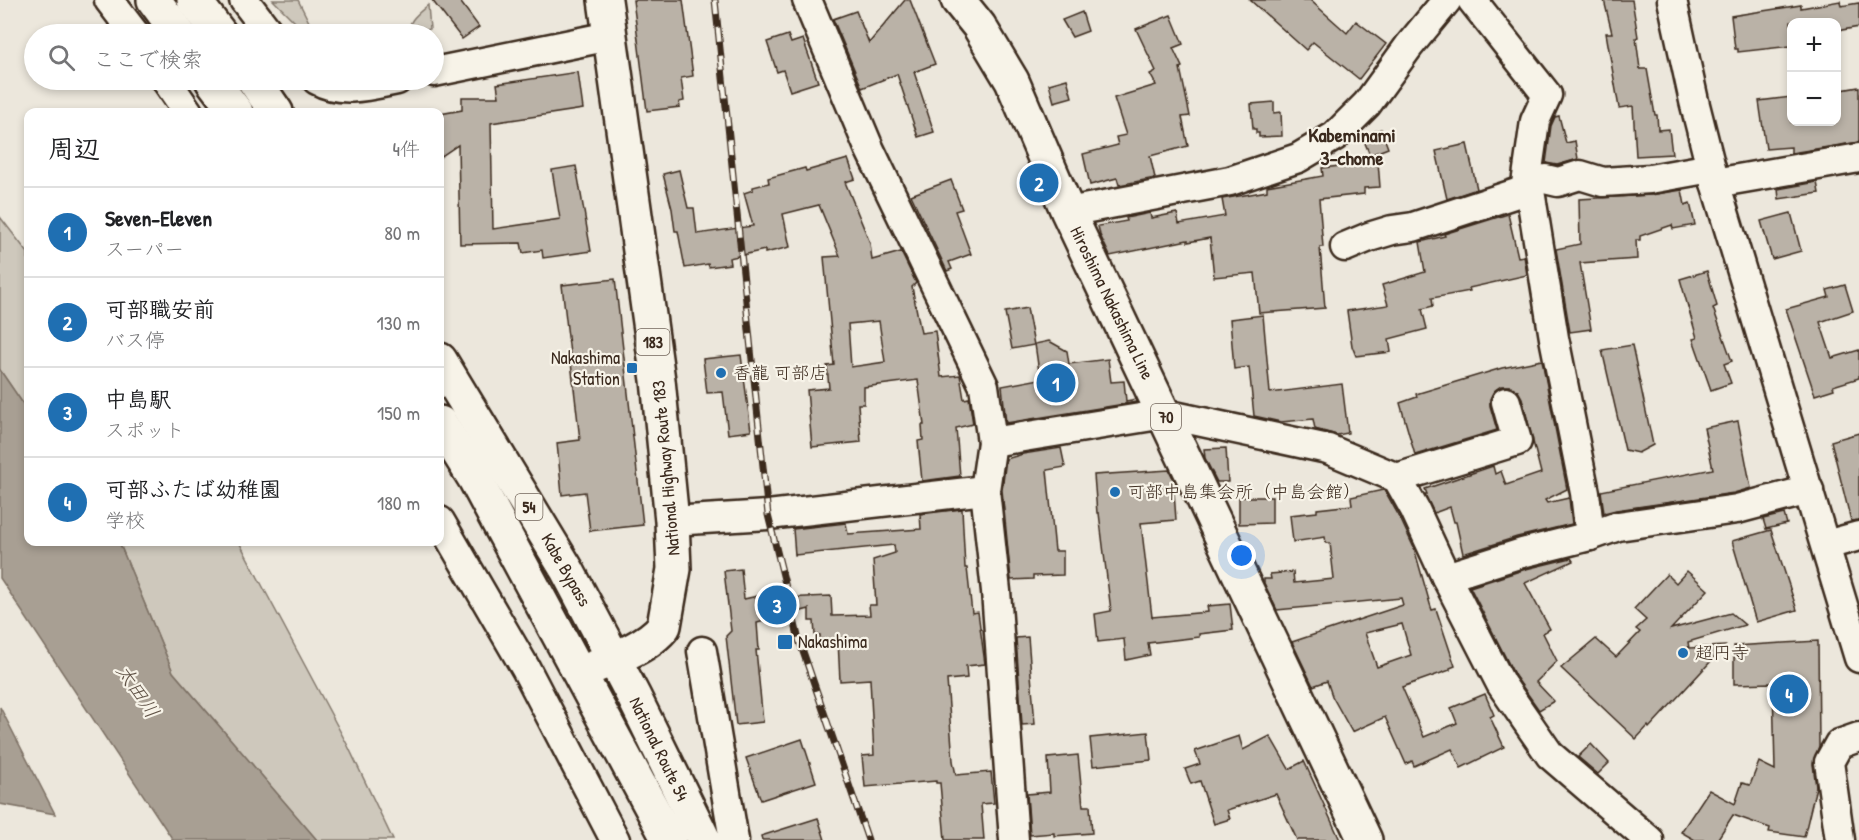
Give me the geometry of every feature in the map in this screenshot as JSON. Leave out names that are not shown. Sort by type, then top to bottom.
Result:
[{"type":"main road","points":[[154,0],[172,24]]},
{"type":"main road","points":[[194,0],[212,24]]},
{"type":"main road","name":"National Highway Route 183","points":[[580,672],[642,644],[664,626],[674,569],[672,521],[658,380],[605,0]]},
{"type":"main road","name":"Hiroshima Nakashima Line","points":[[958,0],[979,26],[1012,81],[1068,212],[1365,840]]},
{"type":"main road","points":[[220,90],[233,108]]},
{"type":"main road","points":[[261,90],[273,108]]},
{"type":"main road","name":"Kabe Bypass","points":[[444,367],[567,570],[614,658]]},
{"type":"main road","name":"Kabe Bypass","points":[[444,429],[475,479],[580,672]]},
{"type":"main road","name":"National Route 54","points":[[614,658],[704,840]]},
{"type":"main road","name":"National Route 54","points":[[580,672],[669,840]]},
{"type":"street","points":[[109,0],[127,24]]},
{"type":"street","points":[[244,0],[262,24]]},
{"type":"street","points":[[807,0],[869,148],[984,386],[992,442],[986,490],[996,591],[1014,840]]},
{"type":"street","points":[[1068,212],[1230,181],[1298,158],[1335,136],[1367,104],[1409,46],[1447,0]]},
{"type":"street","points":[[1472,0],[1547,95],[1535,121],[1531,137],[1525,187],[1531,197],[1554,339],[1585,493],[1590,536]]},
{"type":"street","points":[[1672,0],[1713,176],[1859,658]]},
{"type":"street","points":[[444,70],[610,36]]},
{"type":"street","points":[[173,90],[185,108]]},
{"type":"street","points":[[1346,247],[1392,230],[1413,228],[1545,179],[1558,182],[1580,175],[1603,182],[1713,176],[1859,158]]},
{"type":"street","points":[[1397,478],[1517,441],[1506,402]]},
{"type":"street","points":[[992,442],[1165,414],[1328,449],[1397,478],[1502,684],[1550,755],[1649,840]]},
{"type":"street","points":[[672,521],[768,515],[986,490]]},
{"type":"street","points":[[1446,577],[1618,526],[1737,509],[1809,490]]},
{"type":"street","points":[[444,527],[526,669],[615,840]]},
{"type":"street","points":[[1826,545],[1859,536]]},
{"type":"street","points":[[702,651],[734,840]]},
{"type":"street","points":[[1840,840],[1829,762],[1839,744],[1859,737]]},
{"type":"shaded area","points":[[273,0],[298,0],[310,24],[297,24]]},
{"type":"shaded area","points":[[428,5],[430,24],[410,24],[417,14]]},
{"type":"shaded area","points":[[0,217],[24,248],[24,405],[0,370]]},
{"type":"shaded area","points":[[121,546],[241,546],[348,746],[393,840],[317,840],[173,672]]},
{"type":"water","name":"太田川","points":[[0,370],[24,405],[24,546],[121,546],[173,672],[317,840],[173,840],[0,578]]},
{"type":"water","points":[[0,707],[55,814],[0,804]]},
{"type":"building","points":[[432,0],[459,0],[479,27],[462,39]]},
{"type":"building","points":[[633,0],[683,0],[693,76],[681,78],[684,101],[679,102],[680,107],[647,111]]},
{"type":"building","points":[[905,0],[910,0],[935,64],[914,72],[934,132],[918,137],[897,74],[862,88],[833,19],[856,11],[869,43]]},
{"type":"building","points":[[1250,0],[1310,0],[1347,33],[1356,21],[1386,44],[1359,79],[1313,42],[1306,50]]},
{"type":"building","points":[[1604,0],[1632,0],[1640,69],[1647,69],[1658,130],[1669,129],[1672,154],[1636,156],[1633,106],[1619,108],[1606,33],[1612,33]]},
{"type":"building","points":[[1840,1],[1841,6],[1859,3],[1859,27],[1841,30],[1841,18],[1787,18],[1787,46],[1738,52],[1738,49],[1735,49],[1731,16],[1801,5],[1801,8]]},
{"type":"building","points":[[1082,12],[1088,31],[1072,37],[1062,20]]},
{"type":"building","points":[[1171,15],[1183,44],[1173,48],[1182,67],[1180,68],[1190,116],[1182,117],[1188,146],[1150,156],[1155,178],[1119,185],[1117,178],[1090,185],[1083,154],[1118,145],[1116,137],[1126,135],[1114,98],[1156,85],[1150,74],[1156,71],[1136,29]]},
{"type":"building","points":[[788,35],[791,43],[803,39],[818,82],[790,91],[783,70],[777,72],[767,42]]},
{"type":"building","points":[[578,72],[583,109],[491,123],[493,229],[560,219],[552,170],[576,166],[591,251],[543,258],[542,250],[523,253],[521,243],[460,244],[458,145],[444,154],[444,113],[462,110],[462,97],[499,97],[497,84]]},
{"type":"building","points":[[1067,79],[1072,97],[1054,102],[1049,84]]},
{"type":"building","points":[[1859,87],[1859,142],[1791,153],[1791,147],[1766,149],[1759,101],[1787,98],[1787,126],[1841,126],[1841,90]]},
{"type":"building","points":[[1274,102],[1274,113],[1281,112],[1282,136],[1259,137],[1256,129],[1253,129],[1251,104]]},
{"type":"building","points":[[1559,116],[1566,143],[1575,141],[1578,159],[1557,165],[1546,163],[1551,126],[1555,117]]},
{"type":"building","points":[[1381,129],[1388,148],[1370,155],[1362,136]]},
{"type":"building","points":[[1467,144],[1477,189],[1447,199],[1436,151]]},
{"type":"building","points":[[848,159],[855,179],[845,182],[870,243],[872,260],[901,252],[916,283],[912,287],[921,333],[935,331],[941,377],[960,375],[964,399],[969,398],[973,424],[956,428],[960,476],[922,481],[918,441],[923,440],[922,425],[924,425],[918,380],[864,387],[864,404],[858,404],[861,442],[812,447],[807,390],[829,388],[827,366],[834,365],[824,257],[840,256],[819,205],[783,214],[790,247],[729,258],[730,264],[709,267],[708,264],[685,268],[663,174],[679,170],[688,208],[694,208],[697,234],[753,226],[744,193],[753,190],[753,187],[769,183],[768,178],[805,168],[806,171]],"holes":[[[879,321],[885,362],[851,367],[848,324]]]},
{"type":"building","points":[[1378,162],[1380,187],[1364,188],[1364,194],[1319,199],[1325,308],[1259,313],[1255,273],[1214,277],[1210,238],[1188,242],[1188,240],[1110,256],[1100,235],[1098,226],[1127,221],[1126,218],[1150,213],[1151,218],[1177,213],[1179,224],[1225,216],[1222,199],[1267,191],[1267,186],[1323,176],[1322,168]]},
{"type":"building","points":[[951,180],[962,209],[955,211],[971,254],[949,262],[952,269],[947,271],[911,195]]},
{"type":"building","points":[[1817,182],[1819,193],[1779,199],[1778,189]]},
{"type":"building","points":[[1682,190],[1685,205],[1690,203],[1695,225],[1673,229],[1672,225],[1640,236],[1640,240],[1636,240],[1637,259],[1580,263],[1591,329],[1570,332],[1556,249],[1580,244],[1579,199],[1651,195]]},
{"type":"building","points":[[1791,213],[1801,251],[1772,259],[1761,221]]},
{"type":"building","points":[[1508,214],[1518,257],[1524,256],[1527,275],[1469,288],[1470,291],[1432,298],[1433,306],[1422,309],[1427,329],[1389,339],[1391,352],[1356,356],[1352,346],[1347,311],[1388,305],[1382,285],[1425,272],[1420,242],[1445,236],[1444,234]]},
{"type":"building","points":[[1707,271],[1717,306],[1713,308],[1732,361],[1724,364],[1731,383],[1711,390],[1693,339],[1697,338],[1680,279]]},
{"type":"building","points":[[615,279],[643,525],[590,531],[585,492],[562,495],[557,443],[580,440],[562,285]]},
{"type":"building","points":[[1845,285],[1853,311],[1820,322],[1832,358],[1859,350],[1859,378],[1833,386],[1834,389],[1815,395],[1786,309],[1829,297],[1827,290]]},
{"type":"building","points":[[1027,308],[1034,345],[1012,349],[1005,312]]},
{"type":"building","points":[[1263,315],[1270,393],[1342,384],[1348,433],[1337,435],[1315,429],[1313,419],[1281,422],[1254,416],[1249,367],[1234,369],[1230,319]]},
{"type":"building","points":[[1049,341],[1067,351],[1069,364],[1108,359],[1111,382],[1124,381],[1126,401],[1136,399],[1137,402],[1006,423],[1002,386],[1040,379],[1035,344]]},
{"type":"building","points":[[1632,345],[1653,445],[1638,453],[1625,450],[1602,350]]},
{"type":"building","points":[[741,355],[751,431],[728,434],[723,392],[707,393],[703,359]]},
{"type":"building","points":[[1542,360],[1567,489],[1545,500],[1547,503],[1569,498],[1572,524],[1517,537],[1463,554],[1450,507],[1434,513],[1425,489],[1493,466],[1495,474],[1501,471],[1506,485],[1541,473],[1522,398],[1511,386],[1501,386],[1494,391],[1490,399],[1497,430],[1415,455],[1400,403],[1417,397],[1416,394],[1502,368]]},
{"type":"building","points":[[1738,421],[1751,488],[1734,493],[1604,513],[1601,491],[1713,469],[1704,428]]},
{"type":"building","points":[[1859,433],[1859,520],[1851,521],[1831,441]]},
{"type":"building","points":[[1061,448],[1065,467],[1047,470],[1055,551],[1063,551],[1063,575],[1033,576],[1033,579],[1011,580],[1002,490],[1006,459]]},
{"type":"building","points":[[1226,448],[1228,482],[1217,482],[1205,458],[1204,449]]},
{"type":"building","points":[[1169,470],[1173,478],[1176,520],[1141,523],[1152,617],[1208,612],[1207,606],[1230,604],[1233,630],[1148,643],[1150,655],[1126,660],[1124,639],[1098,642],[1095,614],[1111,611],[1094,475]]},
{"type":"building","points":[[1385,491],[1414,548],[1432,610],[1436,609],[1455,666],[1450,670],[1402,687],[1424,737],[1457,723],[1451,708],[1485,694],[1494,715],[1490,717],[1504,747],[1461,768],[1452,749],[1414,766],[1412,761],[1406,764],[1385,717],[1352,732],[1332,696],[1327,681],[1313,686],[1292,642],[1403,605],[1401,598],[1277,610],[1264,583],[1264,579],[1271,579],[1270,574],[1293,572],[1294,583],[1334,579],[1330,543],[1326,543],[1325,537],[1293,542],[1290,515],[1352,505],[1351,497]],"holes":[[[1402,624],[1411,655],[1377,667],[1365,633]]]},
{"type":"building","points":[[1239,497],[1272,497],[1272,523],[1239,524]]},
{"type":"building","points":[[962,509],[965,568],[967,568],[972,613],[978,612],[985,664],[966,666],[967,678],[947,680],[956,775],[991,772],[994,803],[981,804],[984,840],[945,840],[940,783],[936,781],[865,787],[862,756],[874,755],[870,679],[840,681],[838,640],[820,641],[820,635],[815,635],[814,621],[809,621],[809,609],[757,623],[759,650],[756,650],[763,722],[736,725],[726,636],[731,631],[724,571],[741,569],[744,599],[780,591],[782,598],[831,596],[832,616],[870,615],[869,605],[876,605],[873,560],[895,553],[894,545],[795,555],[793,529],[846,523],[848,534],[921,529],[920,514]]},
{"type":"building","points":[[1784,514],[1787,524],[1766,529],[1763,519]]},
{"type":"building","points":[[1771,530],[1797,610],[1756,622],[1732,541]]},
{"type":"building","points":[[1571,558],[1573,561],[1525,583],[1550,629],[1543,633],[1557,661],[1536,682],[1554,701],[1539,710],[1515,676],[1470,587],[1526,569]]},
{"type":"building","name":"超円寺","points":[[1687,571],[1708,590],[1671,629],[1731,613],[1745,625],[1688,642],[1689,648],[1725,646],[1636,739],[1561,668],[1596,639],[1616,657],[1640,632],[1636,629],[1646,620],[1634,609],[1667,574],[1676,583]]},
{"type":"building","points":[[1028,637],[1035,724],[1022,725],[1016,638]]},
{"type":"building","points":[[1818,641],[1819,746],[1813,764],[1816,787],[1804,837],[1769,832],[1770,828],[1733,815],[1717,840],[1695,840],[1681,832],[1709,790],[1735,804],[1742,783],[1750,785],[1759,762],[1775,770],[1773,683],[1734,684],[1734,646]]},
{"type":"building","points":[[1148,732],[1151,760],[1093,766],[1090,738]]},
{"type":"building","points":[[1239,736],[1243,750],[1270,736],[1289,769],[1304,761],[1340,840],[1297,840],[1276,794],[1227,810],[1230,819],[1214,824],[1200,781],[1191,784],[1185,769],[1200,764],[1195,751]]},
{"type":"building","points":[[802,739],[816,782],[761,800],[746,758]]},
{"type":"building","points":[[1591,744],[1609,763],[1598,774],[1578,757]]},
{"type":"building","points":[[1078,755],[1083,806],[1090,806],[1092,833],[1030,835],[1027,794],[1050,792],[1048,758]]},
{"type":"building","points":[[818,818],[825,840],[762,840],[761,836]]},
{"type":"railway","points":[[715,0],[768,515],[799,640],[868,840]]},
{"type":"place","name":"可部職安前","points":[[1039,183]]},
{"type":"place","name":"Nakashima Station","points":[[632,368]]},
{"type":"place","name":"香龍 可部店","points":[[721,373]]},
{"type":"place","name":"Seven-Eleven","points":[[1056,383]]},
{"type":"place","name":"可部中島集会所（中島会館）","points":[[1115,492]]},
{"type":"place","name":"中島駅","points":[[777,605]]},
{"type":"place","name":"Nakashima","points":[[785,642]]},
{"type":"place","name":"超円寺","points":[[1683,653]]},
{"type":"place","name":"可部ふたば幼稚園","points":[[1789,694]]},
{"type":"district","name":"Kabeminami 3-chome","points":[[1352,146]]}]
